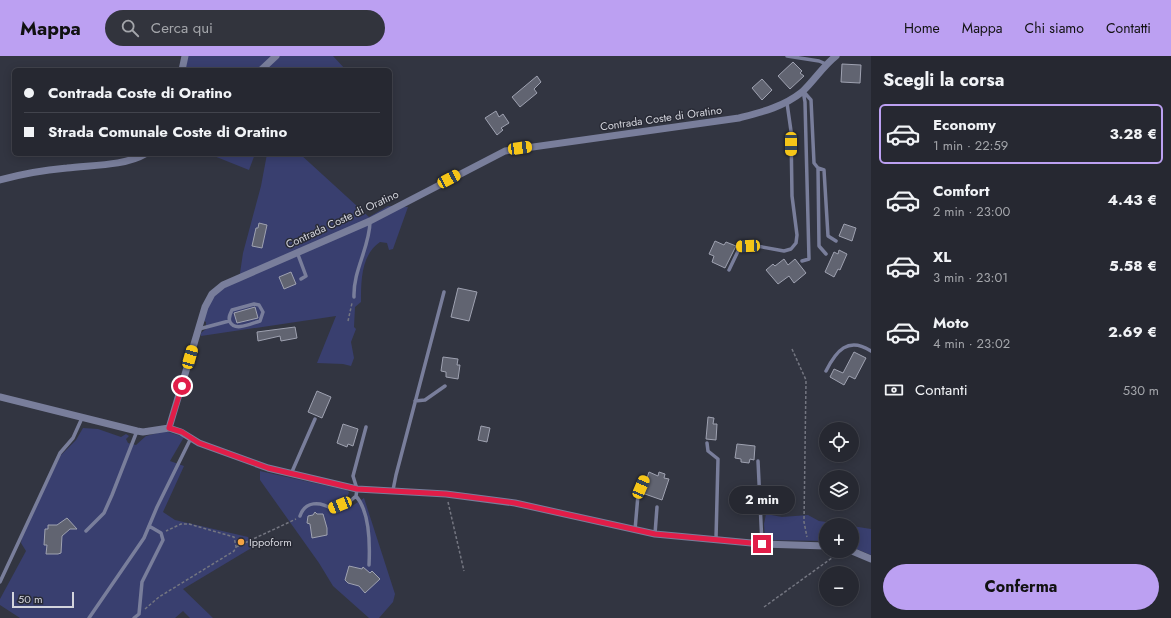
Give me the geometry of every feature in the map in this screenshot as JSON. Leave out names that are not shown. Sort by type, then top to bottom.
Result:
[{"type":"street","points":[[182,68],[185,56]]},
{"type":"street","points":[[264,68],[276,56]]},
{"type":"street","name":"Contrada Coste di Oratino","points":[[169,428],[205,307],[212,294],[223,285],[370,221],[505,151],[739,118],[770,110],[787,103],[802,91],[826,64],[836,56]]},
{"type":"street","points":[[0,180],[64,168],[113,163],[142,156]]},
{"type":"street","points":[[0,397],[137,431],[143,432],[169,428],[182,432],[199,443],[268,468],[356,493],[394,490],[446,494],[515,503],[655,534],[762,544],[819,546]]},
{"type":"street","points":[[859,554],[871,559]]},
{"type":"lane","points":[[787,56],[819,61],[826,64]]},
{"type":"lane","points":[[802,91],[811,100],[814,163],[818,168],[824,170],[828,236],[836,241]]},
{"type":"lane","points":[[802,91],[805,102],[809,259],[802,261]]},
{"type":"lane","points":[[729,270],[740,247],[757,246],[784,251],[791,249],[796,243],[797,235],[792,196],[791,131],[787,103]]},
{"type":"lane","points":[[818,168],[819,246],[826,254]]},
{"type":"lane","points":[[354,297],[353,283],[370,231],[370,221]]},
{"type":"lane","points":[[297,252],[306,276],[301,279]]},
{"type":"lane","points":[[394,490],[396,475],[444,292]]},
{"type":"lane","points":[[254,304],[259,305],[264,312],[260,321],[237,328],[229,321],[229,315],[232,310],[254,304]]},
{"type":"lane","points":[[198,329],[229,321]]},
{"type":"lane","points":[[826,371],[833,356],[842,348],[853,345],[871,351]]},
{"type":"lane","points":[[415,401],[425,400],[445,386]]},
{"type":"lane","points":[[0,582],[60,453],[73,438],[82,418]]},
{"type":"lane","points":[[291,474],[315,419]]},
{"type":"lane","points":[[366,427],[353,476],[356,493],[362,503],[371,543],[369,565]]},
{"type":"lane","points":[[86,531],[104,513],[137,431]]},
{"type":"lane","points":[[89,618],[144,538],[157,507],[191,438]]},
{"type":"lane","points":[[707,444],[708,450],[718,459],[716,539]]},
{"type":"lane","points":[[758,461],[762,544]]},
{"type":"lane","points":[[635,530],[638,495],[644,479]]},
{"type":"lane","points":[[300,516],[302,511],[310,504],[317,503],[326,505],[332,509],[349,502],[356,493]]},
{"type":"lane","points":[[655,534],[657,507]]},
{"type":"lane","points":[[134,618],[139,614],[142,582],[163,540],[161,533],[149,526]]},
{"type":"path","points":[[348,321],[354,297]]},
{"type":"path","points":[[792,348],[806,380],[804,522],[808,545]]},
{"type":"path","points":[[446,494],[464,571]]},
{"type":"path","points":[[139,614],[159,598],[234,551],[236,547],[300,516]]},
{"type":"path","points":[[161,533],[181,524],[188,524],[234,537],[236,547]]},
{"type":"path","points":[[764,607],[832,558]]},
{"type":"shaded area","points":[[188,56],[333,56],[344,68],[185,68]]},
{"type":"shaded area","points":[[214,156],[254,156],[249,170]]},
{"type":"shaded area","points":[[267,156],[302,156],[369,217],[388,206],[408,207],[393,249],[389,250],[387,243],[380,242],[369,254],[363,269],[361,302],[355,307],[354,327],[356,329],[351,342],[354,358],[351,366],[343,364],[317,363],[336,316],[201,336],[201,333],[206,329],[206,322],[202,320],[213,294],[239,280],[243,253],[261,186]]},
{"type":"shaded area","points":[[83,428],[98,429],[121,437],[126,434],[129,436],[126,439],[128,443],[136,445],[146,436],[165,431],[184,437],[170,461],[184,466],[163,512],[175,520],[248,537],[253,547],[183,589],[213,618],[190,618],[183,611],[175,618],[20,618],[0,605],[0,599],[26,551],[21,543],[23,532],[61,455],[76,440]]},
{"type":"shaded area","points":[[260,471],[346,490],[349,492],[347,499],[352,506],[364,498],[395,594],[393,602],[379,618],[369,618],[333,586],[319,563],[260,480]]},
{"type":"shaded area","points":[[766,514],[782,517],[808,515],[819,521],[819,541],[765,540],[764,524]]},
{"type":"shaded area","points":[[859,527],[871,529],[871,555],[859,550]]},
{"type":"building","points":[[793,62],[802,71],[800,73],[804,76],[790,89],[778,76]]},
{"type":"building","points":[[842,64],[861,65],[860,83],[841,82]]},
{"type":"building","points":[[537,76],[541,82],[534,89],[537,93],[520,107],[512,97]]},
{"type":"building","points":[[762,79],[772,90],[762,100],[752,88]]},
{"type":"building","points":[[496,111],[499,117],[503,114],[509,123],[501,128],[503,130],[497,135],[485,118]]},
{"type":"building","points":[[259,223],[267,225],[262,248],[252,246],[256,228],[258,228]]},
{"type":"building","points":[[844,224],[856,228],[852,241],[839,236]]},
{"type":"building","points":[[715,241],[724,245],[726,242],[736,246],[725,268],[712,262],[714,256],[709,254]]},
{"type":"building","points":[[839,250],[847,254],[840,270],[838,269],[834,277],[825,272],[834,252],[838,254]]},
{"type":"building","points":[[784,259],[788,265],[795,259],[806,273],[794,283],[789,276],[778,284],[766,270],[773,264],[775,266]]},
{"type":"building","points":[[291,272],[296,284],[284,289],[279,277]]},
{"type":"building","points":[[458,288],[477,292],[469,321],[451,317]]},
{"type":"building","points":[[255,307],[258,318],[237,323],[234,313]]},
{"type":"building","points":[[295,327],[297,338],[281,341],[280,336],[258,341],[257,332]]},
{"type":"building","points":[[854,352],[866,358],[855,379],[849,376],[844,385],[830,377],[834,369],[843,373]]},
{"type":"building","points":[[443,357],[458,359],[457,365],[460,365],[458,379],[446,377],[446,372],[441,371]]},
{"type":"building","points":[[317,391],[331,397],[322,418],[308,412]]},
{"type":"building","points":[[708,417],[714,418],[713,424],[717,424],[716,440],[706,439]]},
{"type":"building","points":[[343,424],[358,429],[353,446],[348,444],[347,447],[337,443]]},
{"type":"building","points":[[481,426],[490,428],[487,442],[478,440]]},
{"type":"building","points":[[737,444],[755,446],[754,460],[750,459],[749,463],[741,462],[741,459],[735,458]]},
{"type":"building","points":[[649,472],[658,476],[659,472],[665,474],[664,478],[669,479],[662,500],[642,493]]},
{"type":"building","points":[[315,512],[317,514],[323,514],[327,528],[327,535],[312,538],[310,524],[307,523],[308,516],[313,515]]},
{"type":"building","points":[[67,518],[77,529],[70,529],[62,536],[61,553],[46,554],[47,545],[44,545],[45,529],[48,529],[48,525],[57,525]]},
{"type":"building","points":[[349,566],[362,569],[363,567],[370,573],[372,571],[380,579],[365,593],[359,586],[348,583],[345,580]]},
{"type":"place","name":"Ippoform","points":[[241,542]]},
{"type":"route","points":[[182,386],[169,428],[182,432],[199,443],[268,468],[357,489],[446,494],[515,503],[655,534],[762,544]]}]
